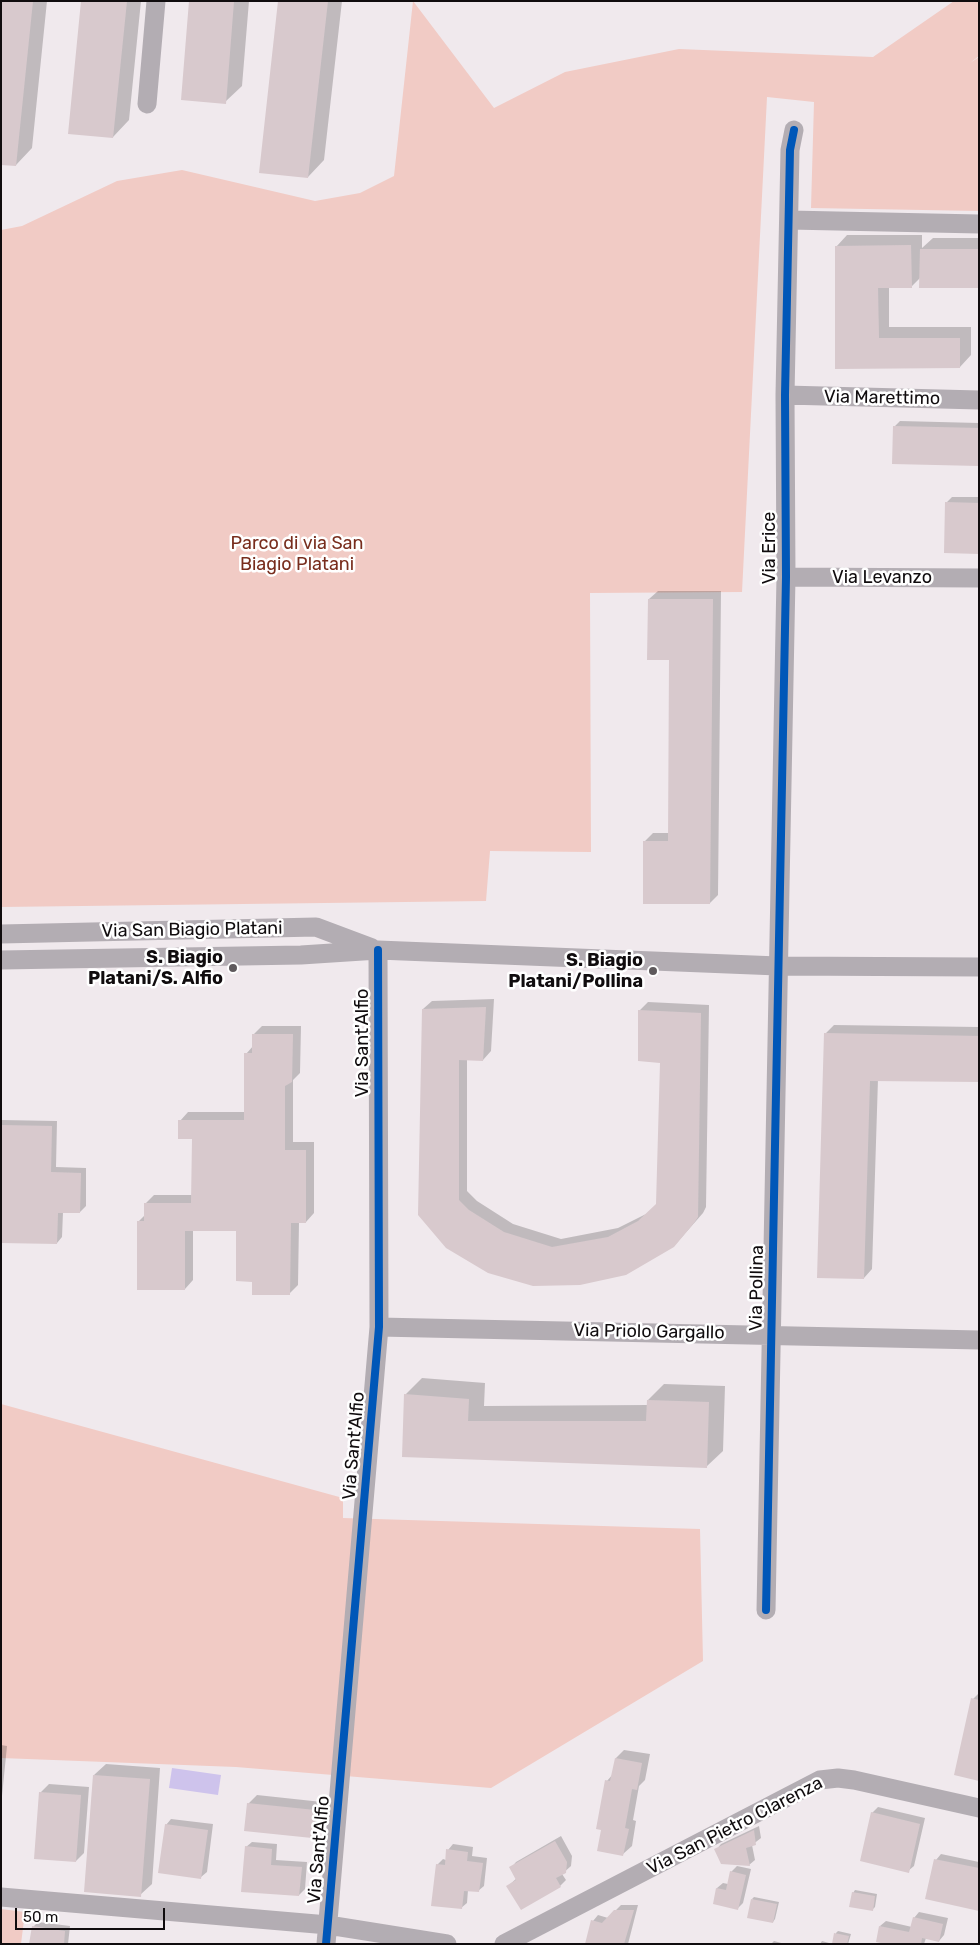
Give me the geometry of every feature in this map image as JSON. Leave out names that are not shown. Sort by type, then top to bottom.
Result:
[{"type":"street","points":[[147,104],[156,1]]},
{"type":"street","name":"Via Erice","points":[[778,966],[786,577],[785,395],[790,150],[794,130]]},
{"type":"street","points":[[789,220],[979,224]]},
{"type":"street","name":"Via Marettimo","points":[[785,395],[979,400]]},
{"type":"street","name":"Via Levanzo","points":[[786,577],[979,578]]},
{"type":"street","name":"Via San Biagio Platani","points":[[1,934],[316,927],[378,950]]},
{"type":"street","points":[[298,928],[301,955]]},
{"type":"street","name":"Via San Biagio Platani","points":[[1,960],[301,955],[378,950],[778,966],[979,967]]},
{"type":"street","name":"Via Sant'Alfio","points":[[327,1934],[379,1326],[378,950]]},
{"type":"street","name":"Via Pollina","points":[[766,1610],[778,966]]},
{"type":"street","name":"Via Priolo Gargallo","points":[[379,1326],[979,1340]]},
{"type":"street","name":"Via San Pietro Clarenza","points":[[504,1944],[820,1780],[838,1778],[854,1780],[979,1808]]},
{"type":"street","points":[[1,1897],[327,1934],[447,1944]]},
{"type":"green space","name":"Parco di via San Biagio Platani","points":[[413,1],[494,108],[565,72],[679,49],[873,57],[954,1],[979,1],[979,56],[970,63],[979,57],[979,211],[811,208],[814,102],[767,97],[742,592],[590,593],[591,852],[490,851],[486,901],[1,907],[1,230],[22,226],[117,181],[182,170],[315,201],[360,193],[394,176]]},
{"type":"green space","points":[[1,1404],[343,1498],[343,1518],[700,1529],[703,1661],[491,1788],[236,1767],[1,1758]]},
{"type":"green space","points":[[1,1909],[25,1912],[21,1944],[1,1944]]},
{"type":"shaded area","points":[[172,1768],[221,1775],[218,1795],[169,1788]]},
{"type":"building","points":[[1,1],[33,1],[16,166],[1,165]]},
{"type":"building","points":[[81,1],[127,1],[113,138],[68,134]]},
{"type":"building","points":[[189,1],[234,1],[226,104],[181,100]]},
{"type":"building","points":[[278,1],[328,1],[308,178],[259,173]]},
{"type":"building","points":[[911,245],[912,288],[878,288],[879,338],[960,338],[960,368],[835,369],[835,246]]},
{"type":"building","points":[[920,249],[979,249],[979,288],[919,288]]},
{"type":"building","points":[[893,426],[979,428],[979,466],[892,464]]},
{"type":"building","points":[[945,502],[979,503],[979,554],[944,553]]},
{"type":"building","points":[[648,599],[713,599],[710,904],[643,904],[643,841],[668,841],[669,660],[647,660]]},
{"type":"building","points":[[486,1007],[483,1061],[459,1060],[459,1200],[469,1210],[504,1232],[552,1247],[608,1237],[638,1221],[656,1204],[660,1063],[638,1061],[638,1010],[701,1013],[698,1217],[674,1247],[626,1275],[580,1285],[533,1286],[488,1273],[446,1248],[418,1215],[422,1009]]},
{"type":"building","points":[[824,1033],[979,1036],[979,1082],[870,1081],[864,1279],[817,1278]]},
{"type":"building","points":[[252,1034],[293,1034],[292,1082],[285,1086],[285,1150],[306,1150],[306,1223],[291,1223],[290,1295],[252,1295],[252,1282],[236,1281],[236,1231],[185,1231],[185,1290],[137,1290],[137,1221],[144,1221],[144,1203],[191,1203],[192,1139],[178,1139],[178,1120],[244,1120],[244,1053],[252,1053]]},
{"type":"building","points":[[1,1125],[52,1126],[51,1172],[81,1173],[80,1213],[58,1213],[57,1244],[1,1243]]},
{"type":"building","points":[[404,1394],[469,1399],[468,1421],[646,1421],[647,1400],[709,1402],[707,1468],[402,1457]]},
{"type":"building","points":[[971,1698],[979,1700],[979,1781],[954,1775]]},
{"type":"building","points":[[615,1758],[642,1763],[637,1790],[632,1789],[625,1828],[629,1829],[623,1856],[597,1851],[601,1830],[596,1829],[605,1780],[610,1781]]},
{"type":"building","points":[[93,1775],[150,1779],[141,1897],[84,1892]]},
{"type":"building","points":[[39,1792],[81,1795],[76,1862],[34,1859]]},
{"type":"building","points":[[247,1803],[315,1810],[312,1838],[244,1831]]},
{"type":"building","points":[[871,1812],[920,1824],[909,1873],[860,1861]]},
{"type":"building","points":[[165,1824],[208,1830],[201,1879],[158,1873]]},
{"type":"building","points":[[754,1830],[756,1845],[746,1848],[750,1866],[721,1864],[714,1849]]},
{"type":"building","points":[[555,1841],[567,1862],[566,1873],[556,1878],[561,1887],[521,1910],[506,1886],[516,1880],[509,1867]]},
{"type":"building","points":[[245,1846],[272,1849],[271,1865],[302,1867],[299,1896],[241,1892]]},
{"type":"building","points":[[446,1849],[468,1852],[467,1861],[483,1863],[479,1892],[464,1891],[462,1909],[431,1906],[436,1864],[445,1865]]},
{"type":"building","points":[[934,1859],[979,1868],[979,1911],[925,1899]]},
{"type":"building","points":[[730,1871],[746,1875],[738,1910],[713,1904],[716,1888],[726,1890]]},
{"type":"building","points":[[852,1892],[875,1896],[873,1911],[849,1907]]},
{"type":"building","points":[[751,1899],[777,1904],[773,1923],[747,1918]]},
{"type":"building","points":[[614,1910],[634,1910],[624,1944],[585,1944],[591,1920],[602,1923]]},
{"type":"building","points":[[913,1917],[943,1924],[939,1942],[922,1938],[921,1944],[885,1944],[876,1942],[879,1926],[909,1932]]},
{"type":"building","points":[[32,1926],[65,1931],[64,1944],[29,1944]]},
{"type":"building","points":[[834,1933],[849,1936],[847,1944],[832,1944]]},
{"type":"cycle path","points":[[766,1610],[786,577],[785,395],[790,150],[794,130]]},
{"type":"cycle path","points":[[326,1944],[379,1327],[378,950]]},
{"type":"place","name":"S. Biagio Platani/S. Alfio","points":[[233,968]]},
{"type":"place","name":"S. Biagio Platani/Pollina","points":[[653,971]]}]
